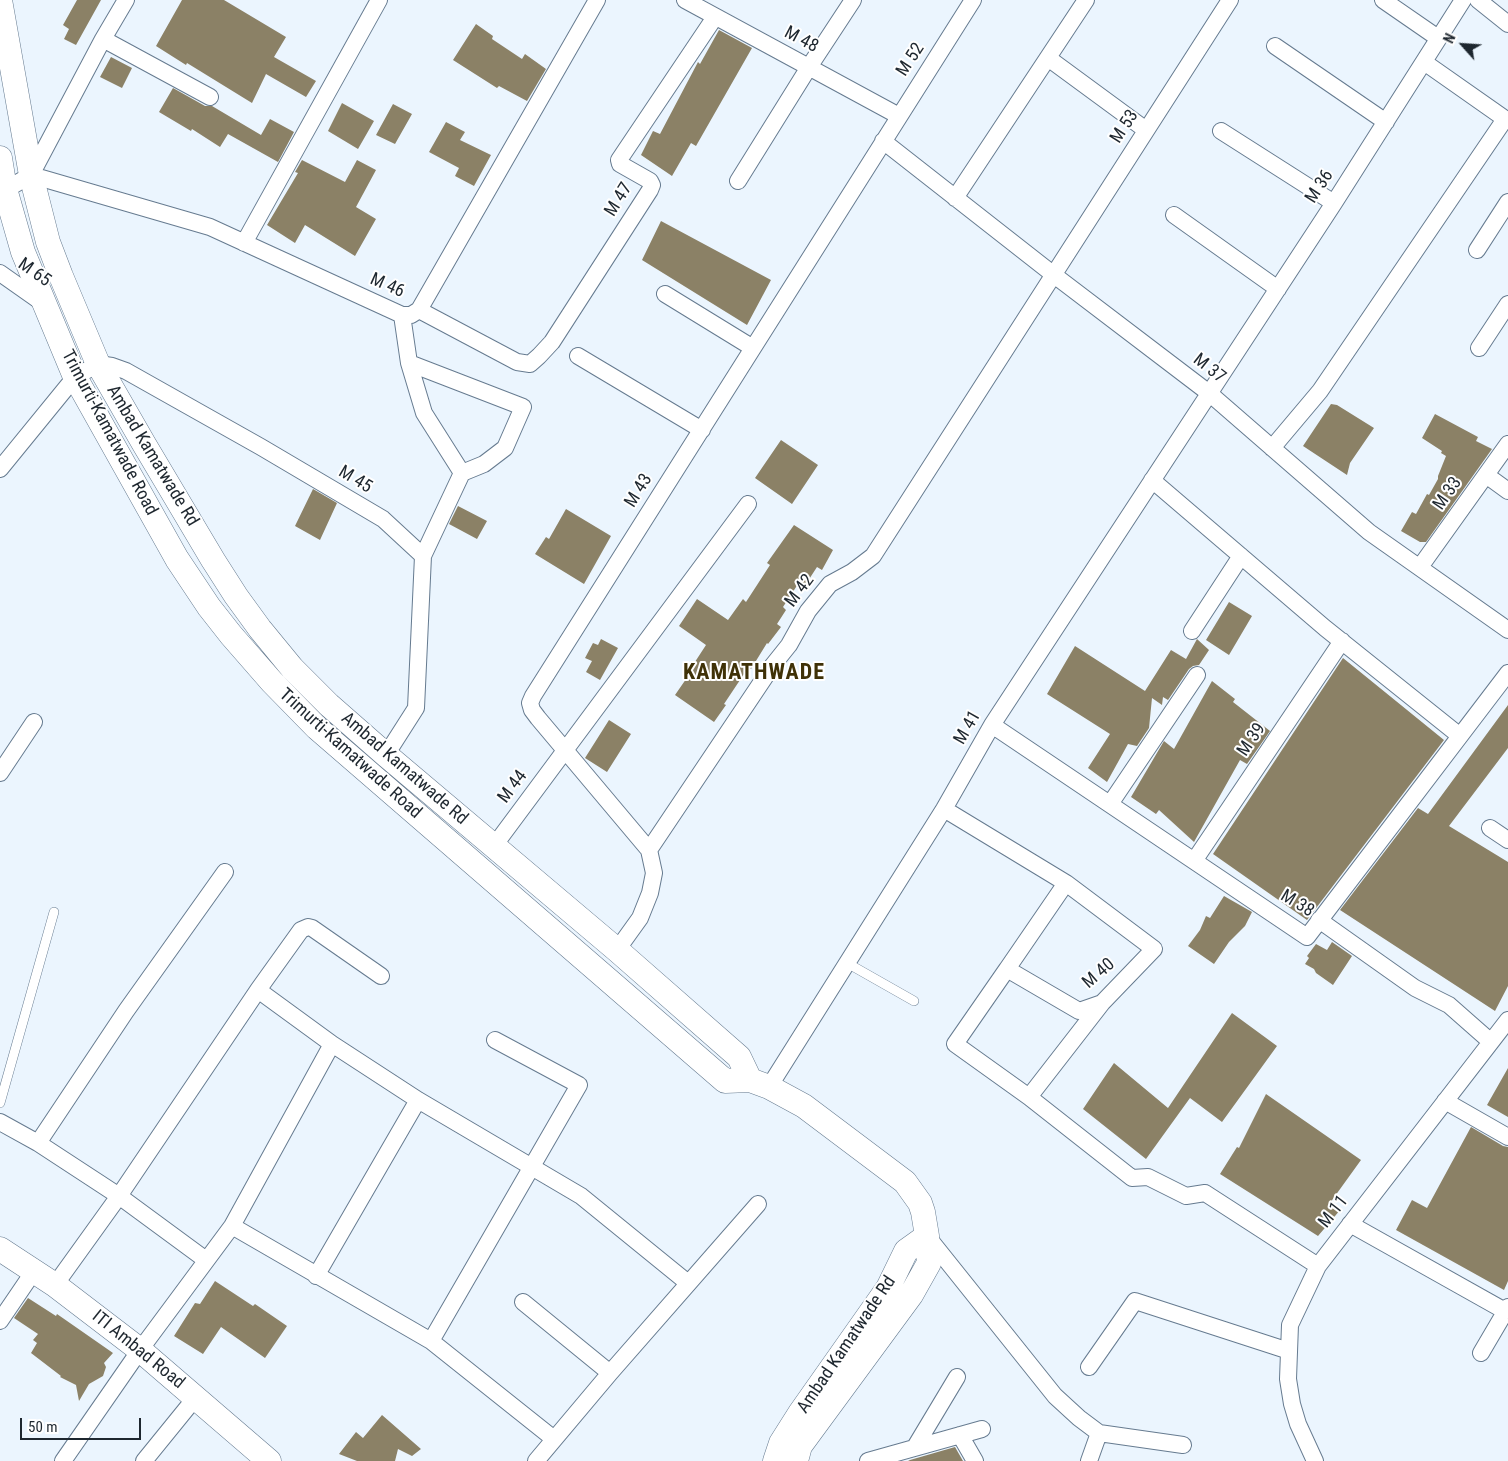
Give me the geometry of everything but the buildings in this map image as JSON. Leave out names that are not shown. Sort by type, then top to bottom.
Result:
[{"type":"street","points":[[0,0],[31,175]]},
{"type":"street","points":[[3,191],[31,175],[103,39],[126,0]]},
{"type":"street","points":[[244,243],[379,0]]},
{"type":"street","name":"M 46","points":[[31,175],[210,227],[402,315],[411,315],[419,310],[597,0]]},
{"type":"street","name":"M 48","points":[[684,0],[899,116]]},
{"type":"street","points":[[738,181],[853,0]]},
{"type":"street","name":"M 52","points":[[883,141],[973,0]]},
{"type":"street","points":[[955,198],[1086,0]]},
{"type":"street","name":"M 53","points":[[1054,275],[1230,0]]},
{"type":"street","points":[[1383,0],[1438,38]]},
{"type":"street","name":"M 36","points":[[1209,393],[1334,203],[1463,0]]},
{"type":"street","points":[[1478,0],[1508,24]]},
{"type":"street","name":"M 47","points":[[419,310],[517,362],[530,364],[539,356],[552,342],[650,190],[652,185],[650,181],[620,164],[619,160],[715,17]]},
{"type":"street","points":[[103,39],[210,97]]},
{"type":"street","points":[[1275,46],[1386,122]]},
{"type":"street","points":[[1048,58],[1146,130]]},
{"type":"street","points":[[1272,448],[1320,391],[1506,120],[1424,62]]},
{"type":"street","points":[[1221,131],[1334,203]]},
{"type":"street","name":"M 37","points":[[883,141],[1209,393],[1369,532],[1508,630]]},
{"type":"street","name":"M 43","points":[[649,850],[565,751],[532,710],[530,703],[883,141]]},
{"type":"street","name":"Trimurti-Kamatwade Road","points":[[0,158],[3,191],[23,252],[75,377],[183,568],[209,607],[231,635],[272,682],[317,728],[725,1081],[760,1084]]},
{"type":"street","name":"Ambad Kamatwade Rd","points":[[31,175],[48,242],[98,364],[221,573],[260,629],[292,668],[386,755],[617,950],[739,1057],[760,1084],[804,1106],[905,1182],[920,1203],[924,1212],[928,1263],[911,1295],[798,1434],[781,1443],[775,1461]]},
{"type":"street","points":[[1477,250],[1508,202]]},
{"type":"street","points":[[1174,215],[1278,289]]},
{"type":"street","name":"M 65","points":[[0,273],[45,305]]},
{"type":"street","name":"M 42","points":[[649,850],[773,665],[789,645],[808,611],[830,584],[852,572],[873,556],[1054,275]]},
{"type":"street","points":[[665,294],[753,348]]},
{"type":"street","points":[[1479,348],[1508,304]]},
{"type":"street","points":[[402,315],[409,364],[424,414],[462,473]]},
{"type":"street","points":[[578,356],[702,430]]},
{"type":"street","points":[[0,469],[75,377],[98,364]]},
{"type":"street","name":"M 45","points":[[98,364],[126,371],[261,447],[383,520],[423,556]]},
{"type":"street","points":[[386,755],[416,708],[423,556],[462,473],[484,464],[505,448],[523,407],[409,364]]},
{"type":"street","name":"M 41","points":[[760,1084],[847,963],[944,809],[992,725],[1209,393]]},
{"type":"street","name":"M 33","points":[[1420,568],[1508,444]]},
{"type":"street","points":[[1486,475],[1508,491]]},
{"type":"street","points":[[1152,480],[1342,641],[1460,736]]},
{"type":"street","name":"M 44","points":[[494,846],[748,504]]},
{"type":"street","points":[[1192,631],[1241,556]]},
{"type":"street","name":"M 39","points":[[1194,861],[1342,641]]},
{"type":"street","name":"M 38","points":[[992,725],[1307,937],[1508,673]]},
{"type":"street","points":[[1110,804],[1197,675]]},
{"type":"street","points":[[0,773],[34,722]]},
{"type":"street","name":"M 40","points":[[944,809],[1066,883],[1154,949],[1102,1003],[1078,1011],[1007,969]]},
{"type":"street","points":[[617,950],[640,918],[650,893],[654,873],[649,850]]},
{"type":"street","points":[[38,1143],[126,1011],[225,872]]},
{"type":"street","points":[[1066,883],[955,1044],[1029,1097],[1132,1178],[1148,1177],[1186,1196],[1205,1193],[1318,1266]]},
{"type":"street","points":[[1319,920],[1415,988],[1449,1005],[1491,1042]]},
{"type":"street","points":[[55,1285],[119,1196],[300,930],[308,927],[312,928],[381,976]]},
{"type":"street","points":[[258,990],[332,1044],[418,1100],[581,1196],[688,1283]]},
{"type":"street","points":[[1029,1097],[1102,1003]]},
{"type":"street","name":"M 11","points":[[1315,1461],[1298,1424],[1292,1404],[1288,1378],[1290,1325],[1318,1266],[1508,1020]]},
{"type":"street","points":[[431,1341],[579,1084],[495,1040]]},
{"type":"street","points":[[63,1461],[140,1350],[232,1226],[332,1044]]},
{"type":"street","points":[[316,1276],[418,1100]]},
{"type":"street","points":[[1445,1101],[1508,1137]]},
{"type":"street","points":[[0,1122],[38,1143],[119,1196],[206,1260]]},
{"type":"street","points":[[536,1461],[610,1373],[758,1204]]},
{"type":"street","points":[[1350,1224],[1507,1309],[1481,1353]]},
{"type":"street","points":[[232,1226],[431,1341],[554,1439]]},
{"type":"street","points":[[927,1236],[1055,1396],[1067,1408],[1099,1433],[1183,1444]]},
{"type":"street","name":"ITI Ambad Road","points":[[0,1248],[55,1285],[140,1350],[269,1461]]},
{"type":"street","points":[[0,1321],[34,1270]]},
{"type":"street","points":[[523,1302],[610,1373]]},
{"type":"street","points":[[1088,1367],[1135,1302],[1289,1351]]},
{"type":"street","points":[[915,1447],[958,1377]]},
{"type":"street","points":[[144,1461],[196,1397]]},
{"type":"street","points":[[868,1461],[982,1429]]},
{"type":"street","points":[[1089,1461],[1099,1433]]},
{"type":"street","name":"Ambad Kamatwade Rd","points":[[796,1461],[800,1446],[798,1434]]},
{"type":"street","points":[[960,1435],[975,1461]]},
{"type":"lane","points":[[0,1103],[54,912]]},
{"type":"lane","points":[[847,963],[914,1001]]},
{"type":"district","name":"KAMATHWADE","points":[[754,673]]}]
